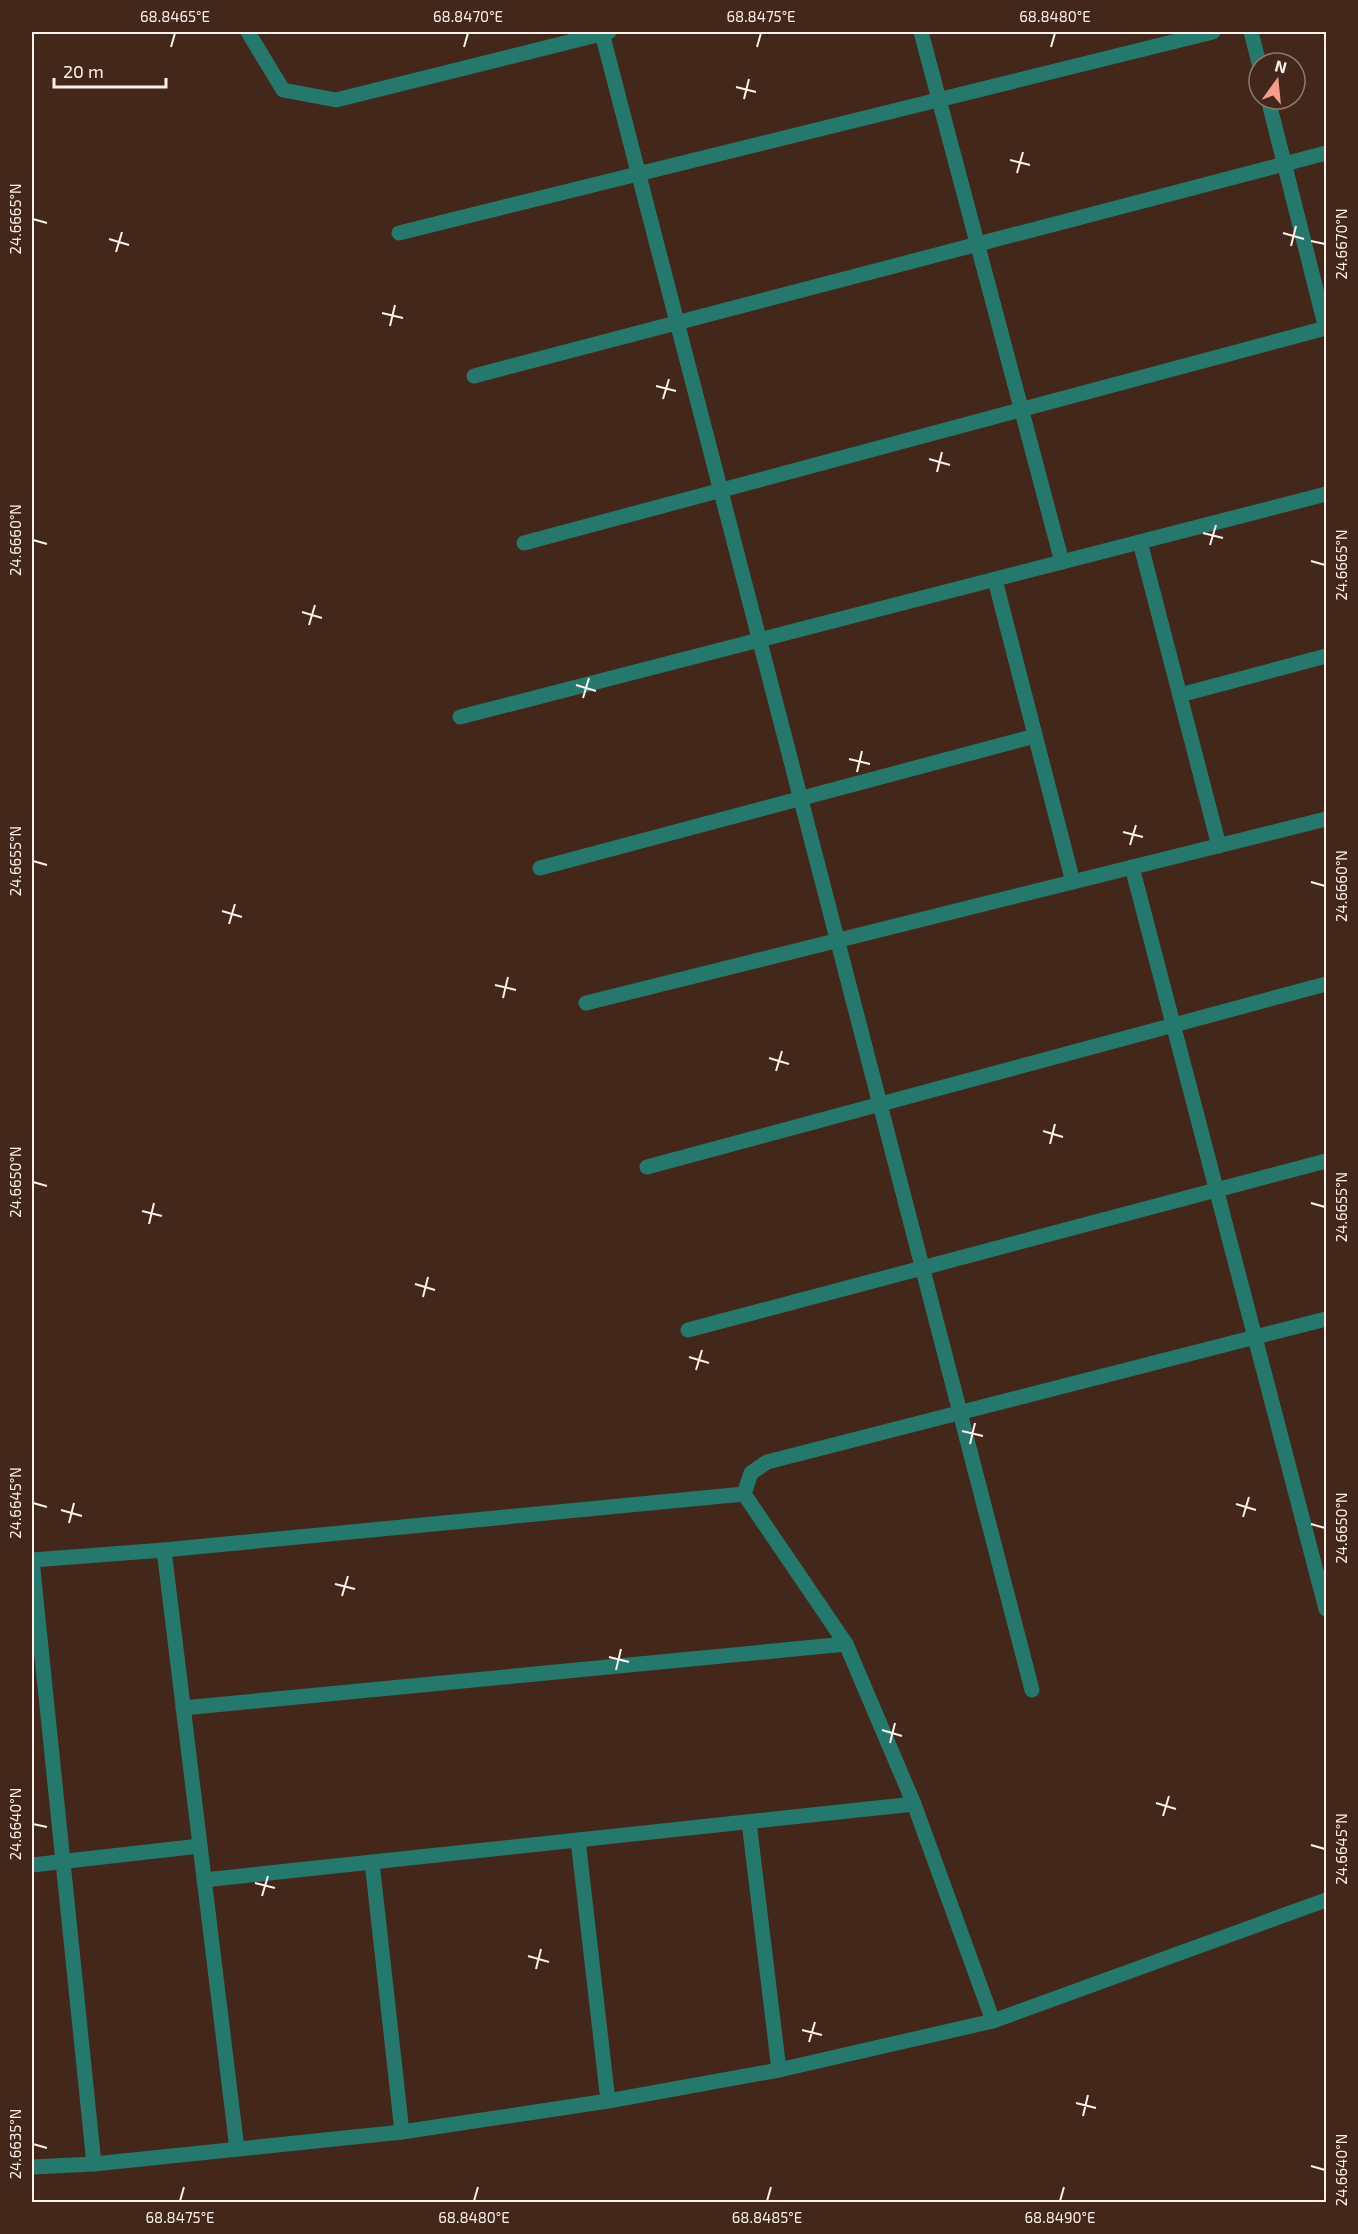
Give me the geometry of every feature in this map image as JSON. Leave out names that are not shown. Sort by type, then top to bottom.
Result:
[{"type":"street","points":[[248,32],[283,90],[336,100],[605,32],[638,174],[1032,1690]]},
{"type":"street","points":[[921,32],[1062,562]]},
{"type":"street","points":[[399,233],[1213,32]]},
{"type":"street","points":[[1251,32],[1256,51]]},
{"type":"street","points":[[525,543],[1326,329],[1271,111]]},
{"type":"street","points":[[474,376],[1326,153]]},
{"type":"street","points":[[460,717],[1326,494]]},
{"type":"street","points":[[1140,542],[1218,846]]},
{"type":"street","points":[[995,579],[1073,882]]},
{"type":"street","points":[[1180,695],[1326,656]]},
{"type":"street","points":[[540,868],[1035,736]]},
{"type":"street","points":[[586,1003],[1326,819]]},
{"type":"street","points":[[1132,867],[1326,1609]]},
{"type":"street","points":[[647,1167],[1326,984]]},
{"type":"street","points":[[688,1330],[1326,1161]]},
{"type":"street","points":[[744,1494],[751,1473],[767,1462],[1326,1319]]},
{"type":"street","points":[[94,2164],[32,1560],[164,1550],[744,1494]]},
{"type":"street","points":[[744,1494],[846,1644],[914,1804],[993,2021]]},
{"type":"street","points":[[164,1550],[237,2149]]},
{"type":"street","points":[[183,1708],[846,1644]]},
{"type":"street","points":[[204,1880],[914,1804]]},
{"type":"street","points":[[749,1822],[779,2070]]},
{"type":"street","points":[[578,1840],[608,2101]]},
{"type":"street","points":[[32,1865],[200,1846]]},
{"type":"street","points":[[372,1862],[402,2132]]},
{"type":"street","points":[[32,2167],[94,2164],[402,2132],[608,2101],[779,2070],[993,2021],[1326,1900]]}]
